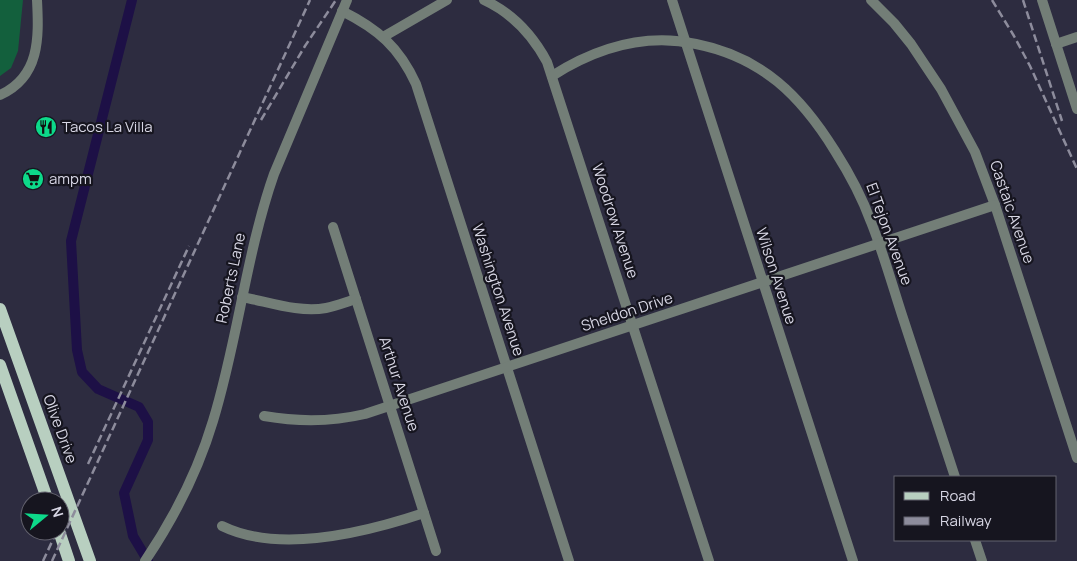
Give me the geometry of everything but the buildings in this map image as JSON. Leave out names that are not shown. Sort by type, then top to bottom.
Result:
[{"type":"main road","name":"Olive Drive","points":[[0,309],[90,561]]},
{"type":"main road","points":[[0,334],[13,346]]},
{"type":"main road","points":[[0,365],[44,491]]},
{"type":"main road","points":[[62,541],[69,561]]},
{"type":"street","points":[[0,95],[12,90],[21,80],[35,55],[38,39],[37,0]]},
{"type":"street","name":"Roberts Lane","points":[[145,561],[172,518],[202,455],[220,397],[256,232],[274,174],[347,0]]},
{"type":"street","points":[[342,11],[370,26],[383,37],[447,0]]},
{"type":"street","name":"Woodrow Avenue","points":[[484,0],[506,12],[530,34],[540,48],[552,76],[709,561]]},
{"type":"street","name":"Wilson Avenue","points":[[672,0],[853,561]]},
{"type":"street","name":"Castaic Avenue","points":[[871,0],[894,23],[911,44],[941,89],[975,152],[995,205],[1077,458]]},
{"type":"street","points":[[1042,0],[1077,109]]},
{"type":"street","name":"Washington Avenue","points":[[383,37],[401,56],[416,84],[569,561]]},
{"type":"street","points":[[1056,44],[1077,37]]},
{"type":"street","name":"El Tejon Avenue","points":[[552,76],[583,58],[604,49],[623,44],[645,41],[685,42],[710,46],[747,60],[766,72],[796,97],[819,127],[848,171],[871,221],[955,476]]},
{"type":"street","name":"Sheldon Drive","points":[[264,416],[301,421],[328,421],[357,416],[995,205]]},
{"type":"street","name":"Arthur Avenue","points":[[333,227],[436,551]]},
{"type":"street","points":[[242,297],[312,310],[356,299]]},
{"type":"street","points":[[222,526],[235,532],[257,537],[320,537],[374,528],[424,513]]},
{"type":"street","points":[[975,541],[982,561]]},
{"type":"green space","points":[[0,0],[23,0],[18,51],[11,68],[0,76]]},
{"type":"waterway","points":[[132,0],[71,241],[77,350],[82,372],[98,389],[139,407],[148,422],[148,440],[124,493],[133,536],[148,561]]},
{"type":"railway","points":[[52,561],[310,0]]},
{"type":"railway","points":[[261,120],[305,46],[336,0]]},
{"type":"railway","points":[[992,0],[1030,66],[1077,169]]},
{"type":"railway","points":[[1023,0],[1062,121]]},
{"type":"railway","points":[[88,464],[189,246]]},
{"type":"railway","points":[[43,561],[52,541]]},
{"type":"place","name":"Tacos La Villa","points":[[46,127]]},
{"type":"place","name":"ampm","points":[[33,179]]}]
